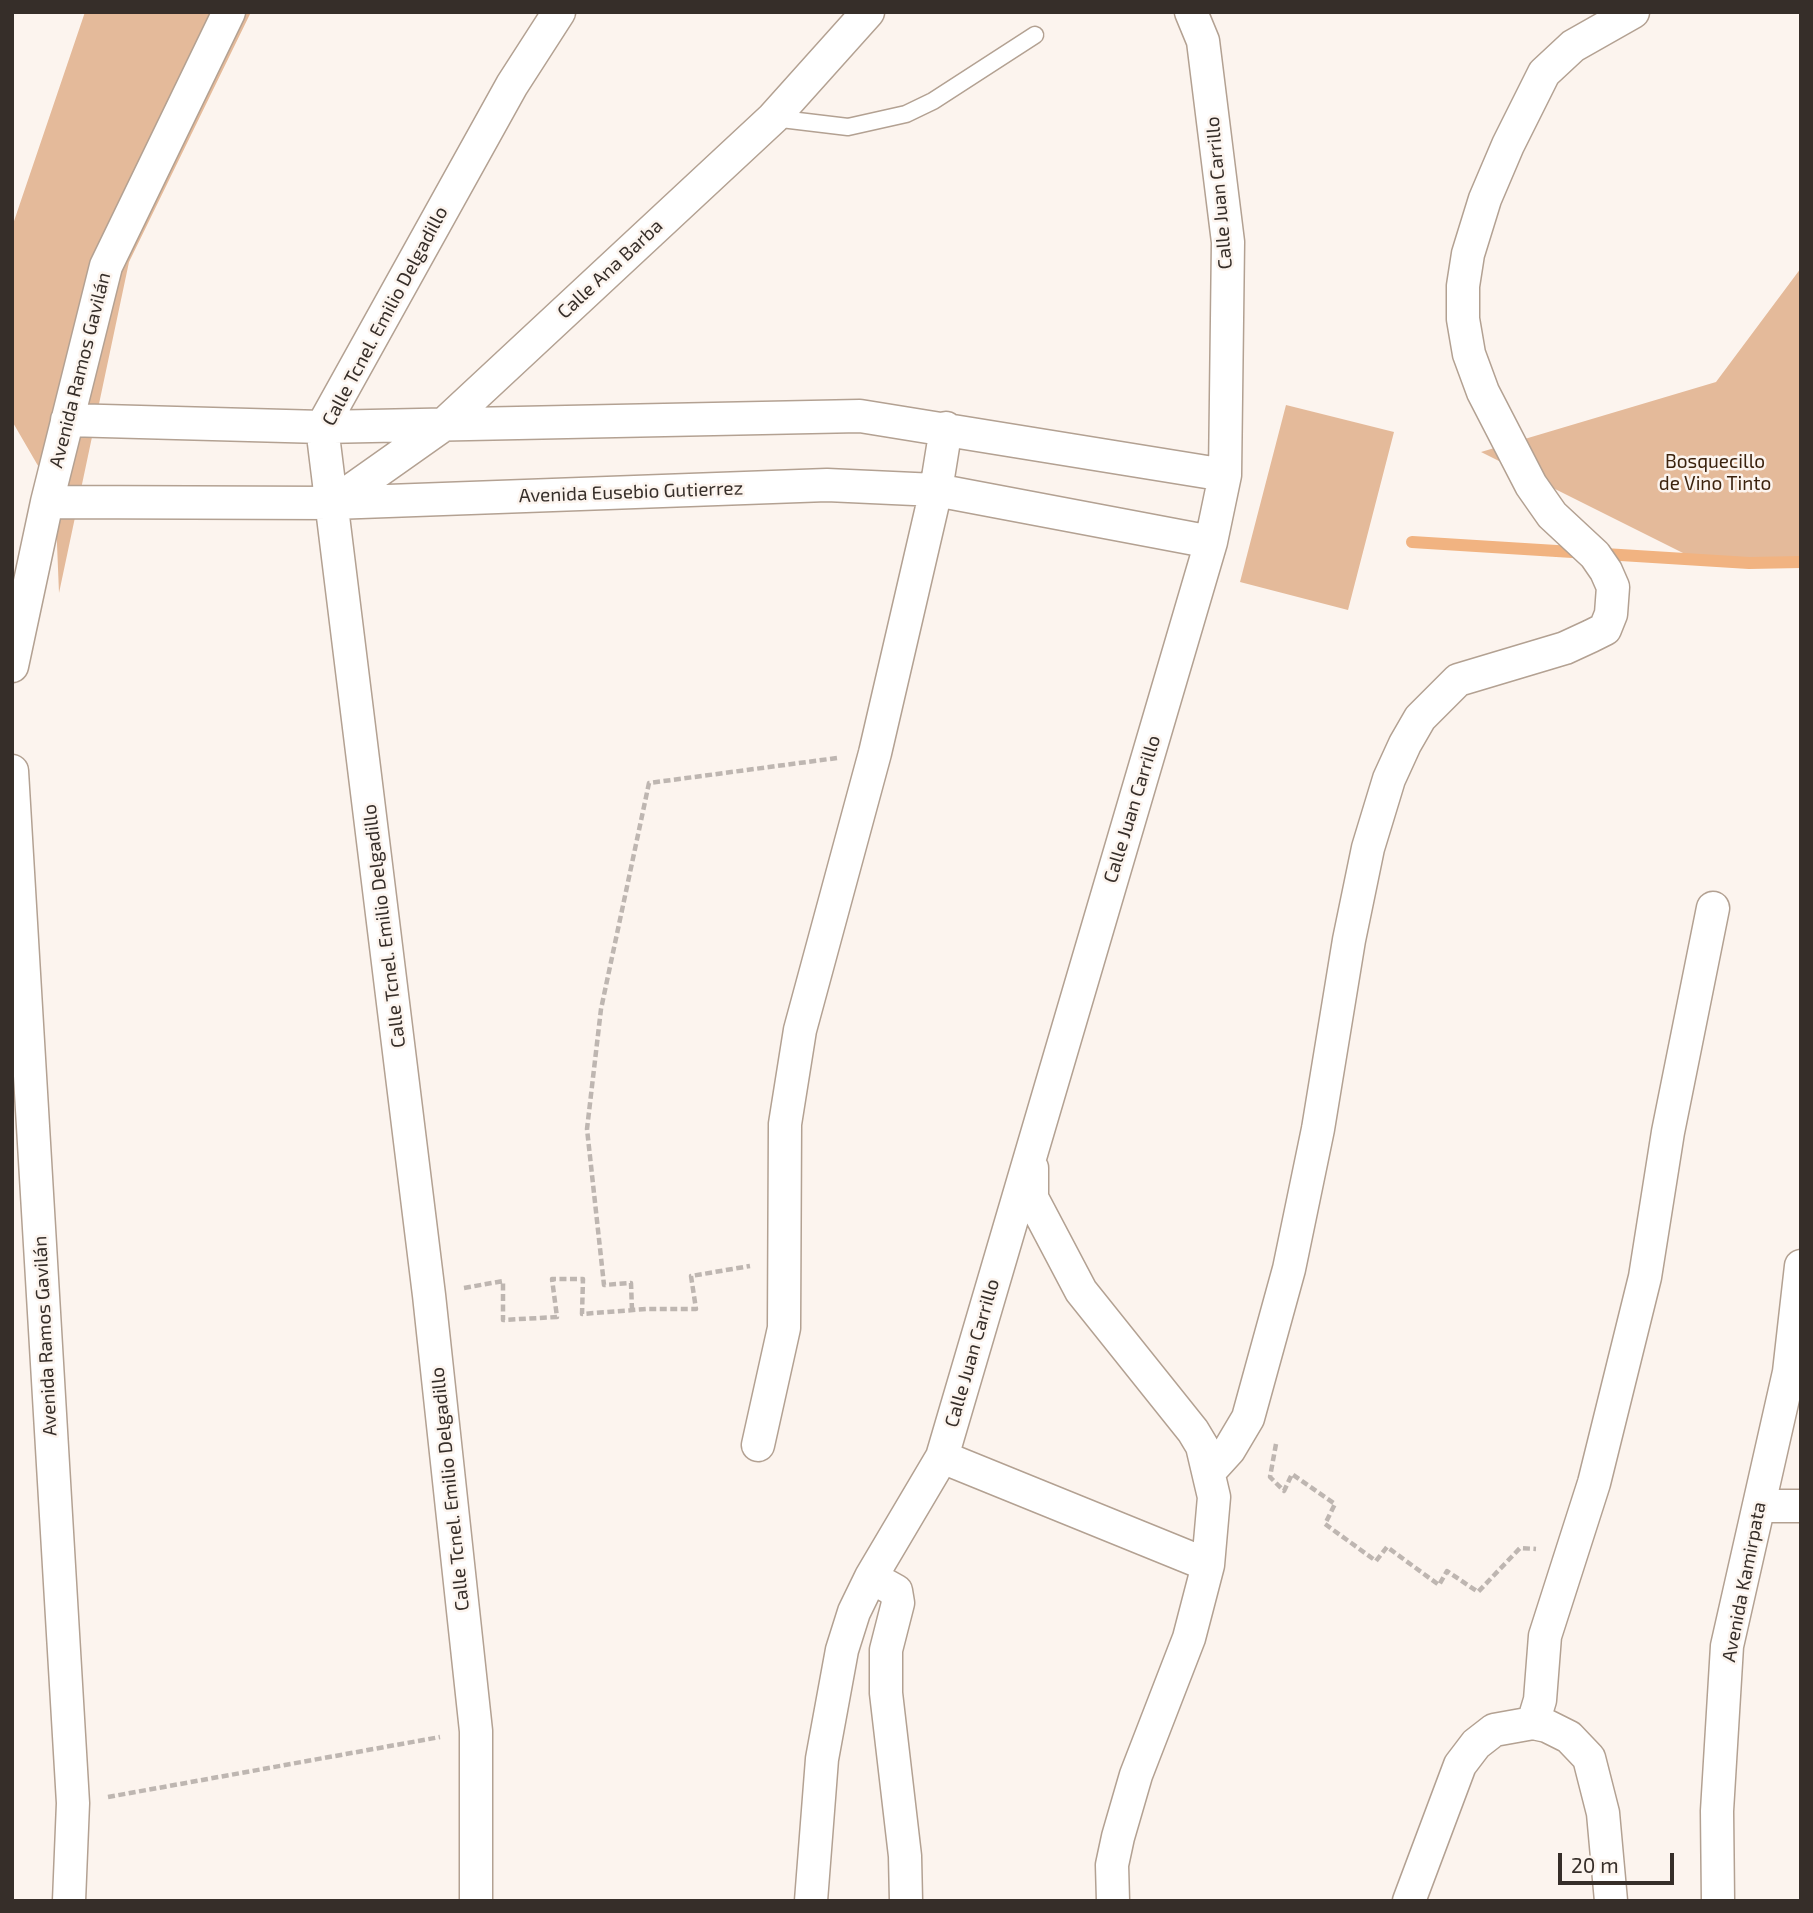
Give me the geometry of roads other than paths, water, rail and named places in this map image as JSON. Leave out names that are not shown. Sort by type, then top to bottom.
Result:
[{"type":"street","name":"Avenida Ramos Gavilán","points":[[12,666],[47,502],[106,266],[229,12]]},
{"type":"street","name":"Calle Tcnel. Emilio Delgadillo","points":[[477,1901],[476,1731],[429,1295],[322,427],[512,85],[559,12]]},
{"type":"street","name":"Calle Ana Barba","points":[[332,503],[442,426],[773,118],[867,12]]},
{"type":"street","name":"Calle Juan Carrillo","points":[[811,1901],[822,1759],[842,1650],[854,1612],[871,1577],[942,1457],[1211,542],[1224,475],[1228,242],[1203,41],[1191,12]]},
{"type":"street","points":[[1209,1472],[1229,1450],[1248,1418],[1289,1269],[1318,1129],[1368,848],[1389,779],[1420,718],[1458,680],[1564,648],[1605,629],[1611,614],[1613,586],[1606,571],[1595,555],[1552,515],[1531,485],[1483,392],[1469,354],[1463,319],[1463,286],[1468,254],[1485,199],[1544,73],[1573,46],[1633,12]]},
{"type":"street","points":[[67,420],[322,427],[860,416],[1224,475]]},
{"type":"street","points":[[758,1445],[784,1328],[785,1124],[800,1030],[875,753],[936,490],[946,428]]},
{"type":"street","name":"Avenida Eusebio Gutierrez","points":[[47,502],[332,503],[827,485],[936,490],[1211,542]]},
{"type":"street","name":"Avenida Ramos Gavilán","points":[[12,771],[73,1803],[69,1901]]},
{"type":"street","points":[[1534,1723],[1540,1700],[1545,1636],[1594,1483],[1645,1277],[1668,1132],[1713,908]]},
{"type":"street","points":[[1032,1145],[1032,1198],[1081,1291],[1193,1431],[1209,1472],[1214,1497],[1214,1524],[1208,1565],[1189,1638],[1136,1775],[1118,1837],[1112,1865],[1113,1901]]},
{"type":"street","name":"Avenida Kamirpata","points":[[1718,1901],[1717,1811],[1727,1646],[1789,1372],[1801,1266]]},
{"type":"street","points":[[942,1457],[1208,1565]]},
{"type":"street","points":[[1759,1506],[1801,1506]]},
{"type":"street","points":[[871,1577],[896,1591],[898,1604],[886,1650],[886,1693],[905,1856],[906,1901]]},
{"type":"street","points":[[1409,1901],[1460,1765],[1476,1744],[1493,1730],[1534,1723],[1569,1737],[1589,1758],[1603,1813],[1611,1901]]},
{"type":"lane","points":[[773,118],[848,127],[906,114],[933,101],[1035,35]]},
{"type":"waterway","points":[[1412,542],[1749,563],[1801,562]]},
{"type":"park label","name":"Bosquecillo de Vino Tinto","points":[[1715,473]]}]
